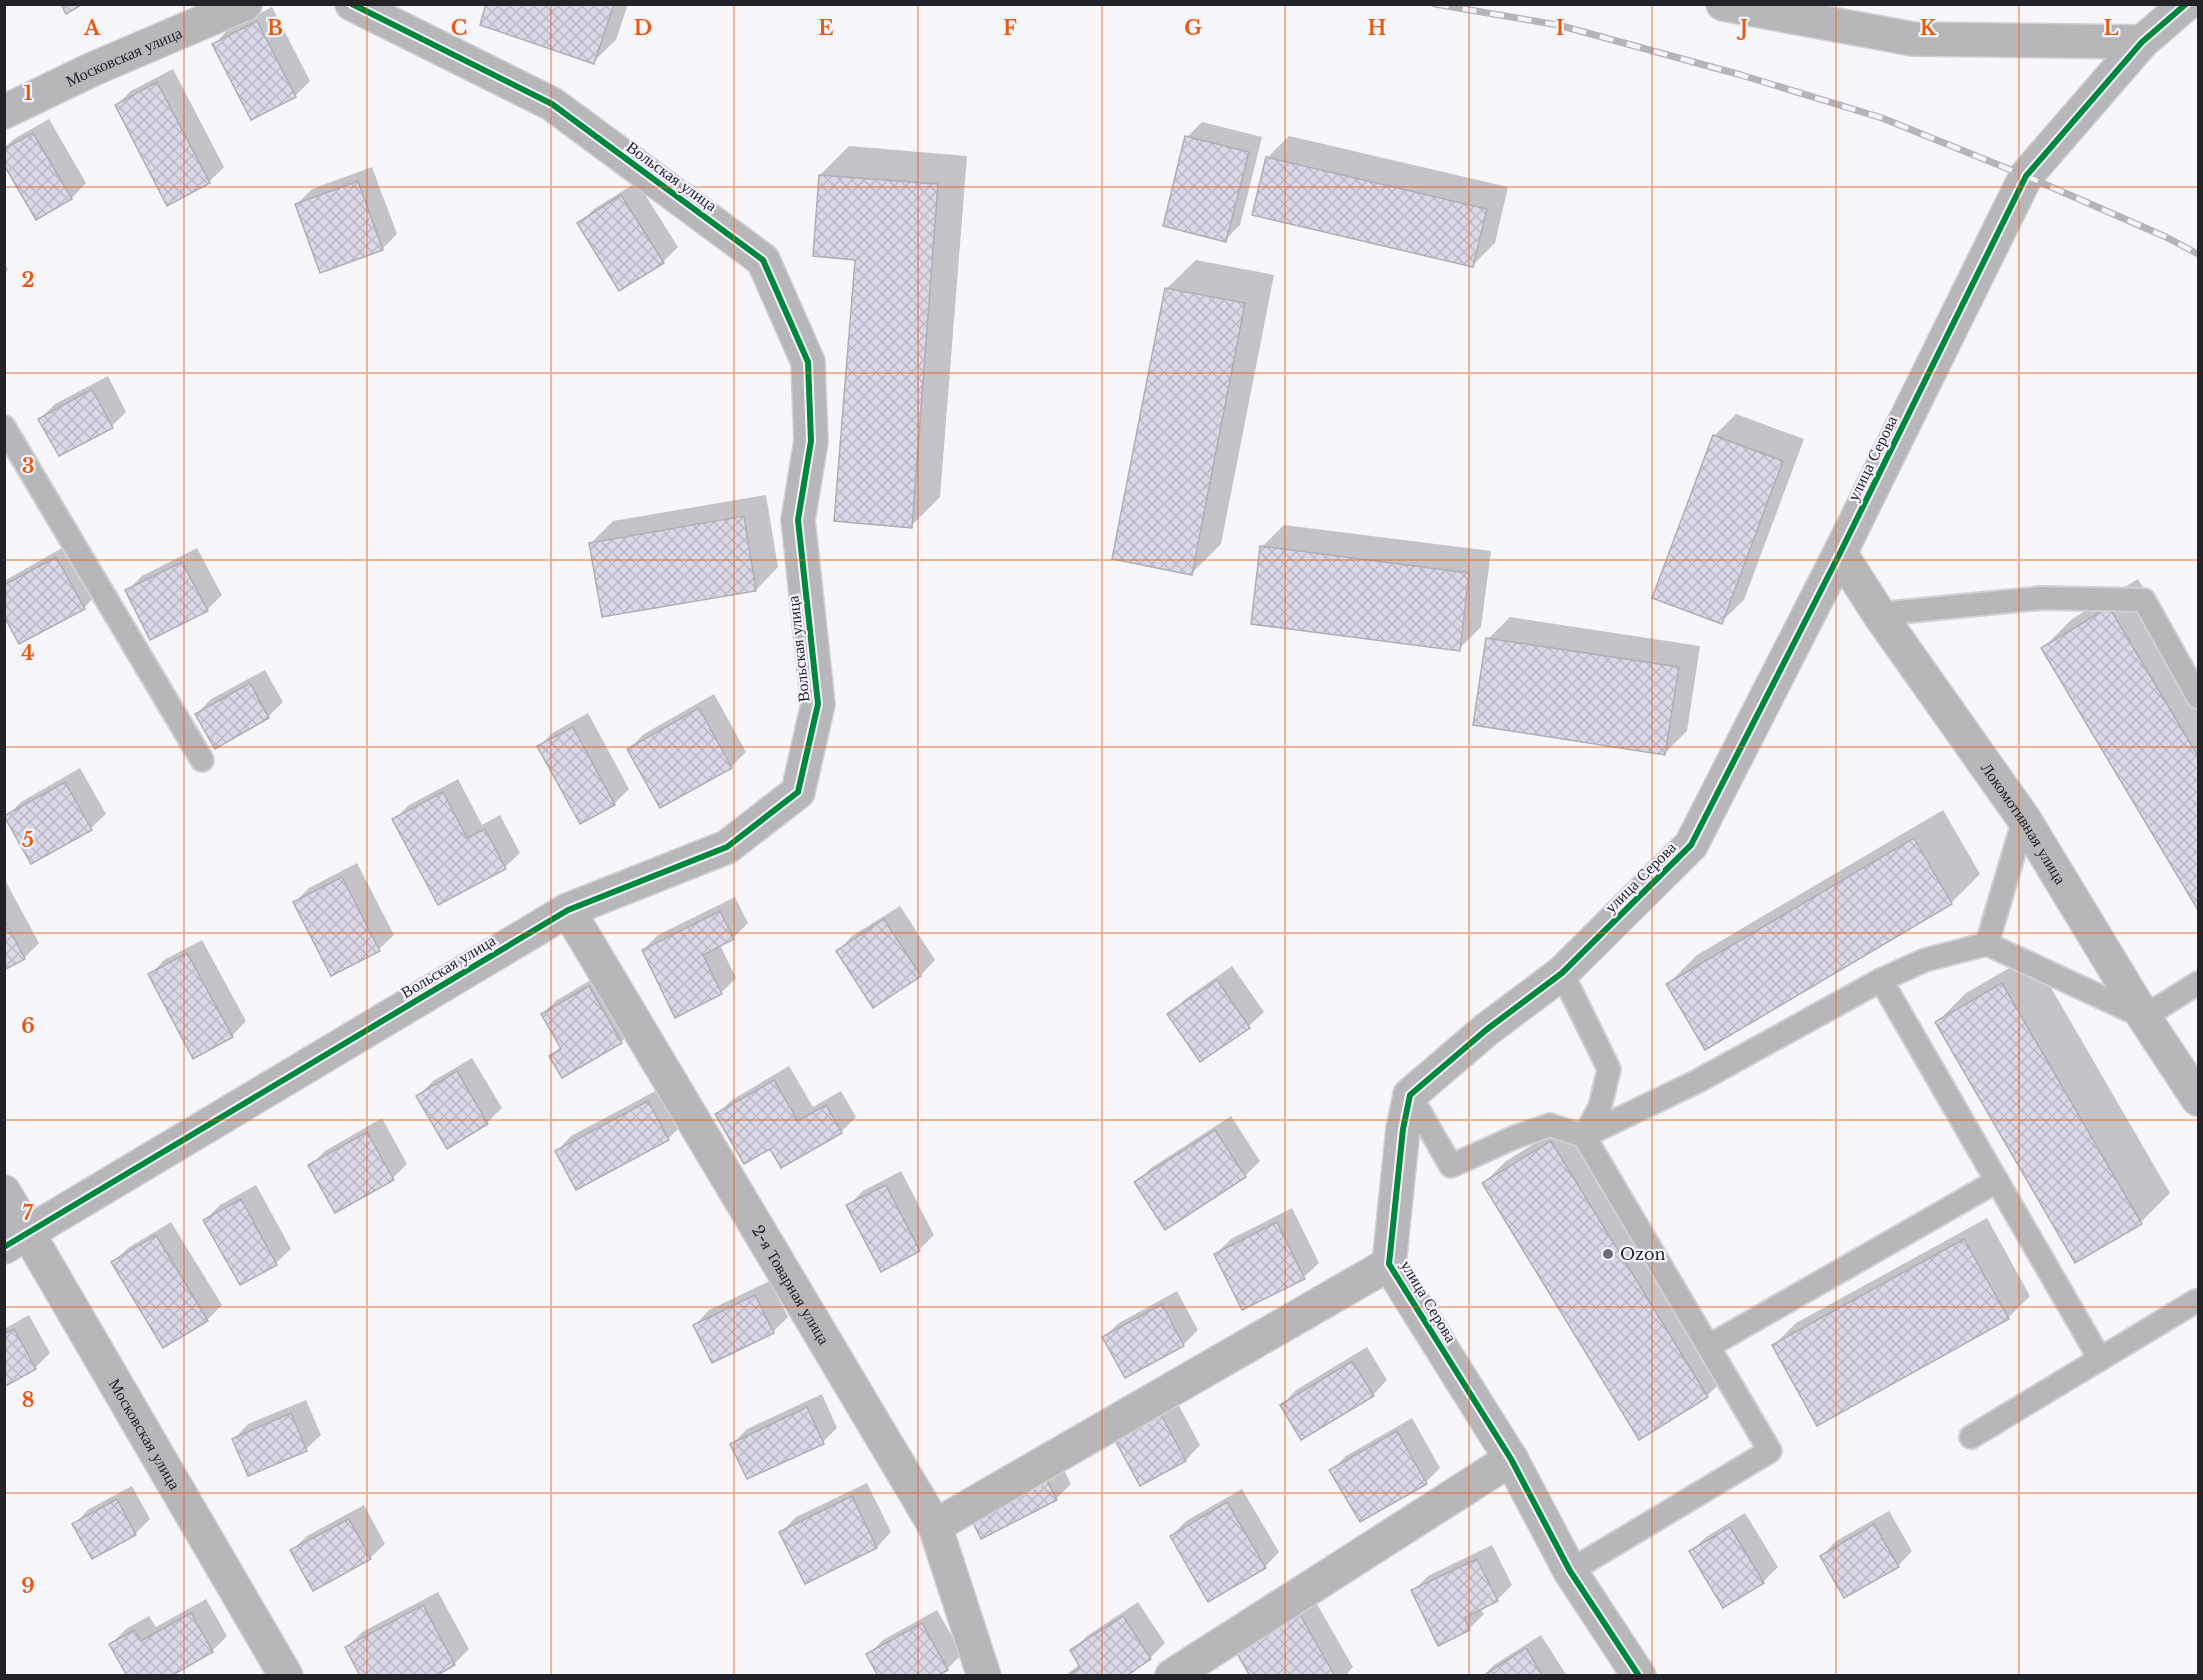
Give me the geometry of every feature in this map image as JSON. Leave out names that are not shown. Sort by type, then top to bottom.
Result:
[{"type":"street","name":"Московская улица","points":[[4,112],[93,69],[245,4]]},
{"type":"street","name":"Вольская улица","points":[[16,1240],[568,910],[728,847],[798,792],[818,704],[798,520],[811,441],[808,362],[763,260],[552,104],[352,4]]},
{"type":"street","points":[[1724,4],[1913,39],[2142,42]]},
{"type":"street","name":"улица Серова","points":[[1639,1676],[1570,1571],[1510,1459],[1389,1264],[1403,1129],[1410,1095],[1486,1030],[1562,972],[1691,845],[1840,553],[2026,176],[2142,42],[2186,4]]},
{"type":"street","name":"Локомотивная улица","points":[[1840,553],[1879,614],[2024,819],[2144,1017],[2199,1099]]},
{"type":"street","name":"2-я Товарная улица","points":[[568,910],[935,1526],[984,1676]]},
{"type":"street","name":"Московская улица","points":[[4,1192],[16,1240],[286,1676]]},
{"type":"street","points":[[935,1526],[1389,1264]]},
{"type":"street","points":[[1172,1676],[1510,1459]]},
{"type":"lane","points":[[4,427],[202,760]]},
{"type":"lane","points":[[1879,614],[2041,598],[2144,600],[2199,697]]},
{"type":"lane","points":[[1987,944],[2024,819]]},
{"type":"lane","points":[[1584,1136],[1698,1081],[1881,980],[1925,960],[1987,944],[2144,1017],[2199,983]]},
{"type":"lane","points":[[1562,972],[1609,1069],[1600,1107],[1584,1136]]},
{"type":"lane","points":[[1881,980],[2100,1359]]},
{"type":"lane","points":[[1410,1095],[1450,1166],[1515,1137],[1550,1125],[1584,1136],[1770,1451],[1570,1571]]},
{"type":"lane","points":[[1709,1346],[1997,1181]]},
{"type":"lane","points":[[1971,1437],[2198,1300]]},
{"type":"building","points":[[61,4],[83,4],[66,14]]},
{"type":"building","points":[[486,4],[614,4],[594,64],[480,25]]},
{"type":"building","points":[[257,21],[296,97],[251,120],[212,44]]},
{"type":"building","points":[[157,82],[210,183],[167,206],[115,105]]},
{"type":"building","points":[[33,133],[72,199],[36,220],[4,165],[4,149]]},
{"type":"building","points":[[1185,136],[1249,152],[1226,242],[1163,226]]},
{"type":"building","points":[[1266,157],[1487,209],[1473,267],[1252,215]]},
{"type":"building","points":[[819,175],[938,184],[912,528],[834,521],[855,260],[813,256]]},
{"type":"building","points":[[358,181],[383,250],[320,273],[295,204]]},
{"type":"building","points":[[621,195],[664,263],[619,291],[577,223]]},
{"type":"building","points":[[1165,288],[1245,303],[1192,575],[1112,559]]},
{"type":"building","points":[[92,389],[113,428],[59,456],[38,419]]},
{"type":"building","points":[[1713,435],[1783,461],[1722,624],[1652,598]]},
{"type":"building","points":[[744,516],[756,591],[602,617],[589,543]]},
{"type":"building","points":[[1260,546],[1469,573],[1460,651],[1251,624]]},
{"type":"building","points":[[56,557],[85,609],[19,644],[4,616],[4,585]]},
{"type":"building","points":[[182,562],[208,611],[150,640],[125,590]]},
{"type":"building","points":[[2109,607],[2198,756],[2198,910],[2041,648]]},
{"type":"building","points":[[1486,638],[1679,667],[1665,755],[1473,725]]},
{"type":"building","points":[[250,683],[269,718],[215,749],[195,714]]},
{"type":"building","points":[[699,708],[732,768],[660,808],[627,749]]},
{"type":"building","points":[[573,727],[615,805],[580,824],[537,746]]},
{"type":"building","points":[[65,782],[92,830],[31,864],[4,816]]},
{"type":"building","points":[[443,792],[467,838],[485,829],[506,869],[438,905],[392,819]]},
{"type":"building","points":[[1914,838],[1952,904],[1705,1050],[1666,984]]},
{"type":"building","points":[[342,877],[380,951],[331,976],[293,902]]},
{"type":"building","points":[[720,911],[734,939],[703,955],[722,994],[675,1018],[642,950]]},
{"type":"building","points":[[884,919],[921,976],[873,1008],[836,951]]},
{"type":"building","points":[[4,920],[25,959],[4,970]]},
{"type":"building","points":[[187,953],[233,1037],[193,1059],[148,974]]},
{"type":"building","points":[[1217,980],[1250,1028],[1200,1062],[1167,1014]]},
{"type":"building","points":[[2002,983],[2142,1224],[2075,1263],[1935,1022]]},
{"type":"building","points":[[589,986],[622,1043],[562,1078],[549,1056],[561,1049],[541,1014]]},
{"type":"building","points":[[457,1071],[488,1124],[447,1149],[416,1096]]},
{"type":"building","points":[[774,1080],[798,1121],[826,1105],[842,1133],[781,1168],[770,1149],[744,1164],[715,1114]]},
{"type":"building","points":[[648,1101],[669,1140],[576,1190],[555,1151]]},
{"type":"building","points":[[1215,1130],[1246,1177],[1165,1230],[1134,1182]]},
{"type":"building","points":[[367,1132],[394,1180],[335,1213],[308,1165]]},
{"type":"building","points":[[1551,1141],[1708,1397],[1639,1440],[1482,1183]]},
{"type":"building","points":[[886,1185],[920,1251],[881,1272],[846,1205]]},
{"type":"building","points":[[241,1199],[277,1265],[240,1285],[203,1220]]},
{"type":"building","points":[[1277,1222],[1305,1279],[1242,1310],[1214,1254]]},
{"type":"building","points":[[156,1235],[208,1321],[163,1348],[111,1262]]},
{"type":"building","points":[[1964,1239],[2009,1319],[1817,1426],[1772,1345]]},
{"type":"building","points":[[755,1295],[774,1333],[712,1363],[693,1325]]},
{"type":"building","points":[[1162,1304],[1184,1346],[1125,1378],[1102,1337]]},
{"type":"building","points":[[14,1329],[36,1369],[4,1387],[4,1334]]},
{"type":"building","points":[[1352,1361],[1374,1396],[1301,1440],[1280,1405]]},
{"type":"building","points":[[807,1407],[824,1444],[747,1479],[730,1444]]},
{"type":"building","points":[[1157,1407],[1186,1461],[1140,1486],[1110,1431]]},
{"type":"building","points":[[291,1413],[307,1451],[248,1476],[232,1439]]},
{"type":"building","points":[[1397,1431],[1427,1484],[1360,1522],[1329,1470]]},
{"type":"building","points":[[1039,1466],[1057,1500],[981,1539],[964,1504]]},
{"type":"building","points":[[852,1496],[877,1548],[805,1584],[779,1532]]},
{"type":"building","points":[[117,1499],[136,1535],[92,1559],[72,1524]]},
{"type":"building","points":[[1227,1502],[1266,1568],[1208,1602],[1170,1536]]},
{"type":"building","points":[[349,1519],[371,1559],[313,1591],[290,1550]]},
{"type":"building","points":[[1874,1524],[1899,1567],[1844,1598],[1820,1556]]},
{"type":"building","points":[[1730,1527],[1764,1583],[1723,1608],[1689,1551]]},
{"type":"building","points":[[1477,1559],[1498,1601],[1464,1618],[1470,1630],[1438,1646],[1411,1590]]},
{"type":"building","points":[[423,1605],[455,1665],[436,1676],[360,1676],[345,1647]]},
{"type":"building","points":[[191,1613],[213,1652],[171,1676],[127,1676],[109,1644],[134,1630],[141,1641]]},
{"type":"building","points":[[1299,1613],[1335,1676],[1250,1676],[1235,1650]]},
{"type":"building","points":[[1123,1616],[1151,1659],[1126,1676],[1068,1676],[1080,1667],[1070,1650]]},
{"type":"building","points":[[922,1623],[948,1670],[937,1676],[878,1676],[866,1654]]},
{"type":"building","points":[[1526,1648],[1543,1676],[1483,1676]]},
{"type":"railway","points":[[1435,4],[1558,25],[1741,75],[1882,118],[2026,176],[2166,237],[2198,254]]},
{"type":"cycle path","points":[[4,1247],[568,910],[727,847],[798,792],[818,704],[798,520],[811,441],[808,362],[763,260],[552,104],[352,4]]},
{"type":"cycle path","points":[[1639,1676],[1570,1571],[1511,1459],[1389,1264],[1403,1129],[1410,1095],[1486,1030],[1562,973],[1691,845],[1840,553],[2026,176],[2142,42],[2186,4]]},
{"type":"place","name":"Ozon","points":[[1608,1254]]}]
